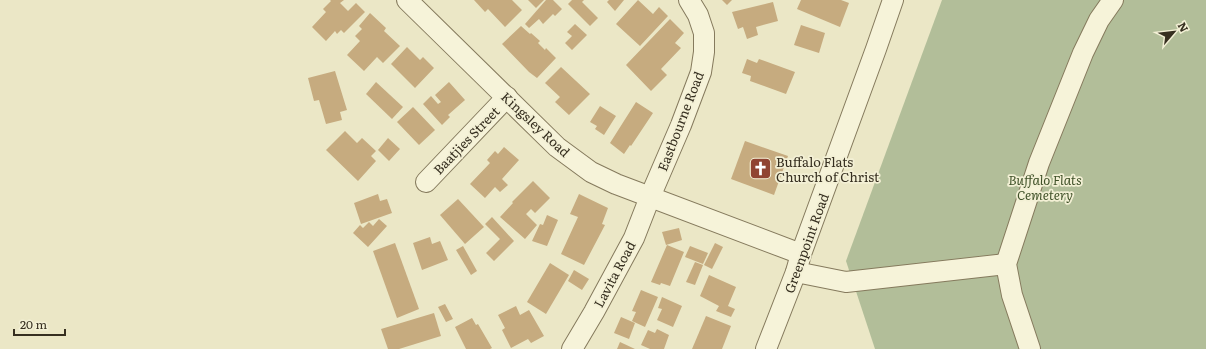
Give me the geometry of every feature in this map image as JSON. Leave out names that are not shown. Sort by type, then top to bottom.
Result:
[{"type":"street","name":"Kingsley Road","points":[[407,0],[557,147],[591,172],[616,184],[650,197],[799,263],[846,282],[1006,264]]},
{"type":"street","name":"Eastbourne Road","points":[[650,197],[681,125],[701,72],[704,52],[704,33],[698,15],[689,0]]},
{"type":"street","name":"Greenpoint Road","points":[[766,349],[799,263],[893,0]]},
{"type":"street","points":[[1030,349],[1012,295],[1006,264],[1039,163],[1083,53],[1099,20],[1113,0]]},
{"type":"street","name":"Baatjies Street","points":[[426,182],[507,97]]},
{"type":"street","name":"Lavita Road","points":[[572,349],[634,238],[650,197]]},
{"type":"green space","name":"Buffalo Flats Cemetery","points":[[942,0],[1206,0],[1206,349],[875,349],[846,261]]},
{"type":"building","points":[[330,0],[344,0],[340,3],[348,11],[356,3],[365,12],[344,33],[341,30],[337,34],[335,31],[326,41],[312,27],[326,12],[323,9],[331,1]]},
{"type":"building","points":[[474,0],[512,0],[522,10],[505,27],[488,9],[485,12]]},
{"type":"building","points":[[528,0],[544,0],[536,8]]},
{"type":"building","points":[[546,0],[553,0],[562,9],[555,16],[553,14],[543,24],[539,19],[529,28],[525,24]]},
{"type":"building","points":[[572,0],[584,0],[582,2],[598,18],[590,26],[568,4]]},
{"type":"building","points":[[609,0],[624,0],[615,11],[607,2]]},
{"type":"building","points":[[638,0],[653,14],[659,7],[668,16],[640,46],[616,24]]},
{"type":"building","points":[[722,0],[732,0],[727,5]]},
{"type":"building","points":[[801,0],[841,0],[849,3],[840,27],[797,9]]},
{"type":"building","points":[[773,2],[778,21],[756,27],[758,35],[747,39],[743,27],[738,29],[732,12]]},
{"type":"building","points":[[370,13],[386,28],[384,31],[400,46],[383,63],[377,57],[364,71],[347,55],[360,41],[355,36],[362,29],[359,26]]},
{"type":"building","points":[[670,19],[684,33],[675,43],[681,48],[661,69],[667,75],[651,91],[626,65]]},
{"type":"building","points":[[575,24],[587,35],[572,50],[565,43],[572,36],[567,32]]},
{"type":"building","points":[[801,25],[825,33],[819,53],[794,45]]},
{"type":"building","points":[[521,26],[540,41],[538,43],[545,50],[546,48],[556,58],[537,78],[529,72],[502,44]]},
{"type":"building","points":[[407,47],[420,60],[423,57],[434,68],[415,88],[391,64]]},
{"type":"building","points":[[747,59],[757,63],[759,59],[795,72],[786,94],[750,81],[751,76],[742,73]]},
{"type":"building","points":[[561,67],[590,94],[569,115],[555,102],[560,97],[545,83]]},
{"type":"building","points":[[335,71],[347,110],[340,112],[342,120],[326,124],[319,100],[314,101],[308,78]]},
{"type":"building","points":[[376,82],[403,107],[392,119],[366,94]]},
{"type":"building","points":[[449,82],[465,100],[448,115],[450,117],[442,125],[423,104],[431,96],[438,104],[441,102],[435,95]]},
{"type":"building","points":[[636,102],[653,113],[624,154],[610,143]]},
{"type":"building","points":[[600,106],[616,116],[604,135],[595,129],[597,126],[590,122]]},
{"type":"building","points":[[413,107],[435,130],[419,145],[397,122]]},
{"type":"building","points":[[345,131],[357,143],[362,138],[376,151],[371,156],[376,161],[358,181],[326,150]]},
{"type":"building","points":[[388,138],[400,149],[389,161],[378,150]]},
{"type":"building","name":"Buffalo Flats Church of Christ","points":[[745,141],[788,156],[774,195],[731,179]]},
{"type":"building","points":[[504,147],[519,160],[502,179],[508,185],[500,192],[495,187],[485,198],[470,184],[490,163],[487,160],[495,151],[498,154]]},
{"type":"building","points":[[533,181],[550,198],[535,213],[531,209],[526,214],[537,225],[525,239],[500,217],[513,203],[512,202]]},
{"type":"building","points":[[378,194],[380,201],[387,199],[392,213],[361,224],[354,203]]},
{"type":"building","points":[[579,194],[608,208],[602,224],[605,225],[584,265],[561,254],[578,217],[570,214]]},
{"type":"building","points":[[458,199],[484,227],[465,244],[440,215]]},
{"type":"building","points":[[547,215],[558,220],[547,246],[532,241],[540,224],[543,225]]},
{"type":"building","points":[[492,217],[514,241],[494,261],[486,253],[500,239],[485,224]]},
{"type":"building","points":[[379,219],[387,226],[368,247],[353,233],[360,225],[363,228],[369,222],[373,226]]},
{"type":"building","points":[[679,228],[682,240],[666,245],[662,232]]},
{"type":"building","points":[[430,237],[432,244],[440,241],[448,260],[422,270],[413,243]]},
{"type":"building","points":[[395,243],[419,309],[397,318],[373,251]]},
{"type":"building","points":[[715,243],[723,247],[712,269],[704,265]]},
{"type":"building","points":[[667,245],[684,252],[670,286],[651,282]]},
{"type":"building","points":[[463,246],[477,271],[471,275],[456,250]]},
{"type":"building","points":[[690,246],[708,253],[703,264],[685,257]]},
{"type":"building","points":[[695,262],[703,265],[695,285],[686,282]]},
{"type":"building","points":[[550,263],[569,275],[546,314],[527,302]]},
{"type":"building","points":[[574,270],[589,279],[582,290],[568,281]]},
{"type":"building","points":[[709,275],[736,287],[728,306],[735,309],[731,317],[716,311],[719,306],[700,296]]},
{"type":"building","points":[[641,290],[658,297],[645,327],[632,321],[636,312],[632,311]]},
{"type":"building","points":[[662,297],[682,306],[673,327],[657,320],[662,309],[658,308]]},
{"type":"building","points":[[445,304],[453,319],[446,322],[438,307]]},
{"type":"building","points":[[516,306],[520,315],[529,310],[544,336],[531,343],[528,339],[511,348],[502,330],[505,328],[498,315]]},
{"type":"building","points":[[434,313],[441,336],[399,349],[388,349],[381,329]]},
{"type":"building","points":[[706,316],[731,326],[722,349],[692,349]]},
{"type":"building","points":[[621,317],[635,323],[629,339],[614,333]]},
{"type":"building","points":[[472,318],[476,325],[478,324],[492,348],[466,349],[455,327]]},
{"type":"building","points":[[657,329],[669,335],[664,349],[650,349],[641,345],[648,330],[655,333]]},
{"type":"building","points":[[620,342],[635,349],[617,349]]},
{"type":"place","name":"Buffalo Flats Church of Christ","points":[[760,168]]}]
